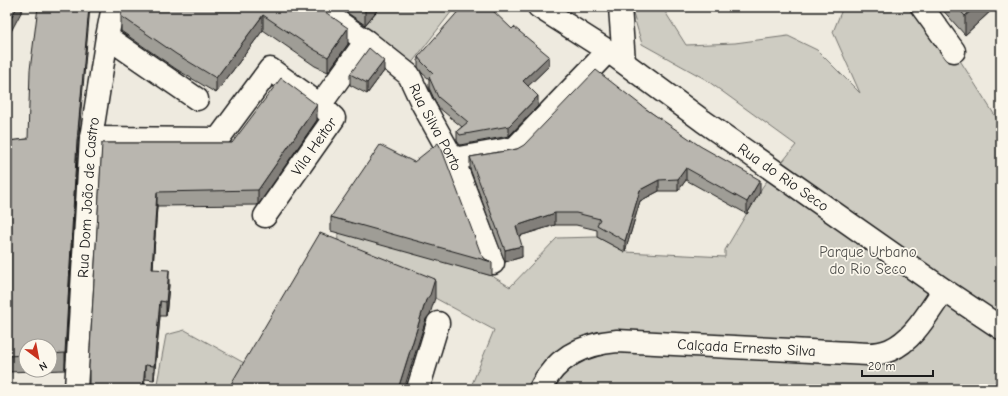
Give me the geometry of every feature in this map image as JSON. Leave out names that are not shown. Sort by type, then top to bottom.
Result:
[{"type":"street","name":"Rua Dom João de Castro","points":[[76,389],[92,138],[113,7]]},
{"type":"street","name":"Rua Silva Porto","points":[[317,7],[366,41],[409,75],[422,103],[453,159],[493,263]]},
{"type":"street","name":"Rua do Rio Seco","points":[[539,7],[616,56],[703,121],[944,290],[1001,328]]},
{"type":"street","points":[[453,159],[515,148],[616,56],[620,7]]},
{"type":"street","points":[[922,7],[954,51]]},
{"type":"street","points":[[107,37],[197,99]]},
{"type":"street","name":"Vila Heitor","points":[[266,216],[334,118],[320,105],[366,41]]},
{"type":"street","points":[[92,138],[218,139],[270,69],[320,105]]},
{"type":"street","name":"Calçada Ernesto Silva","points":[[540,389],[552,371],[563,360],[575,352],[602,342],[617,341],[868,354],[879,353],[890,350],[904,342],[915,330],[944,290]]},
{"type":"street","points":[[418,389],[438,324]]},
{"type":"green space","points":[[380,7],[455,7],[411,64],[362,29]]},
{"type":"green space","name":"Parque Urbano do Rio Seco","points":[[631,7],[662,7],[686,45],[735,43],[788,36],[817,50],[860,93],[833,32],[843,7],[919,7],[954,51],[1001,125],[1001,389],[470,389],[494,330],[435,298],[337,255],[338,234],[334,227],[492,276],[510,287],[557,238],[597,237],[625,252],[725,257],[725,250],[763,186],[796,145],[705,79],[642,44]]},
{"type":"green space","points":[[185,330],[246,364],[229,389],[156,389],[166,335]]},
{"type":"building","points":[[7,7],[17,7],[7,25]]},
{"type":"building","points":[[38,7],[89,7],[77,141],[65,353],[58,353],[58,338],[18,338],[18,355],[7,356],[7,141],[28,139],[30,70]]},
{"type":"building","points":[[123,7],[318,7],[348,28],[328,57],[263,15],[216,78],[176,54],[121,16]]},
{"type":"building","points":[[462,7],[489,7],[512,29],[514,27],[549,56],[523,81],[538,96],[509,126],[460,135],[457,131],[468,122],[438,97],[429,77],[433,73],[418,57]]},
{"type":"building","points":[[957,7],[975,7],[965,16]]},
{"type":"building","points":[[369,48],[384,61],[367,83],[350,74]]},
{"type":"building","points":[[596,70],[646,109],[700,146],[760,180],[747,202],[686,168],[678,179],[659,180],[640,190],[625,241],[597,225],[600,219],[576,213],[555,213],[516,226],[522,246],[505,250],[470,157],[517,149],[524,145]]},
{"type":"building","points":[[281,78],[317,105],[258,190],[157,192],[152,269],[169,270],[166,302],[160,301],[154,366],[145,365],[143,389],[89,389],[89,366],[102,143],[232,143]]},
{"type":"building","points":[[438,143],[442,150],[481,254],[485,259],[492,262],[331,217],[380,145],[414,162]]},
{"type":"building","points":[[320,233],[435,279],[430,295],[426,300],[398,389],[228,389]]}]
